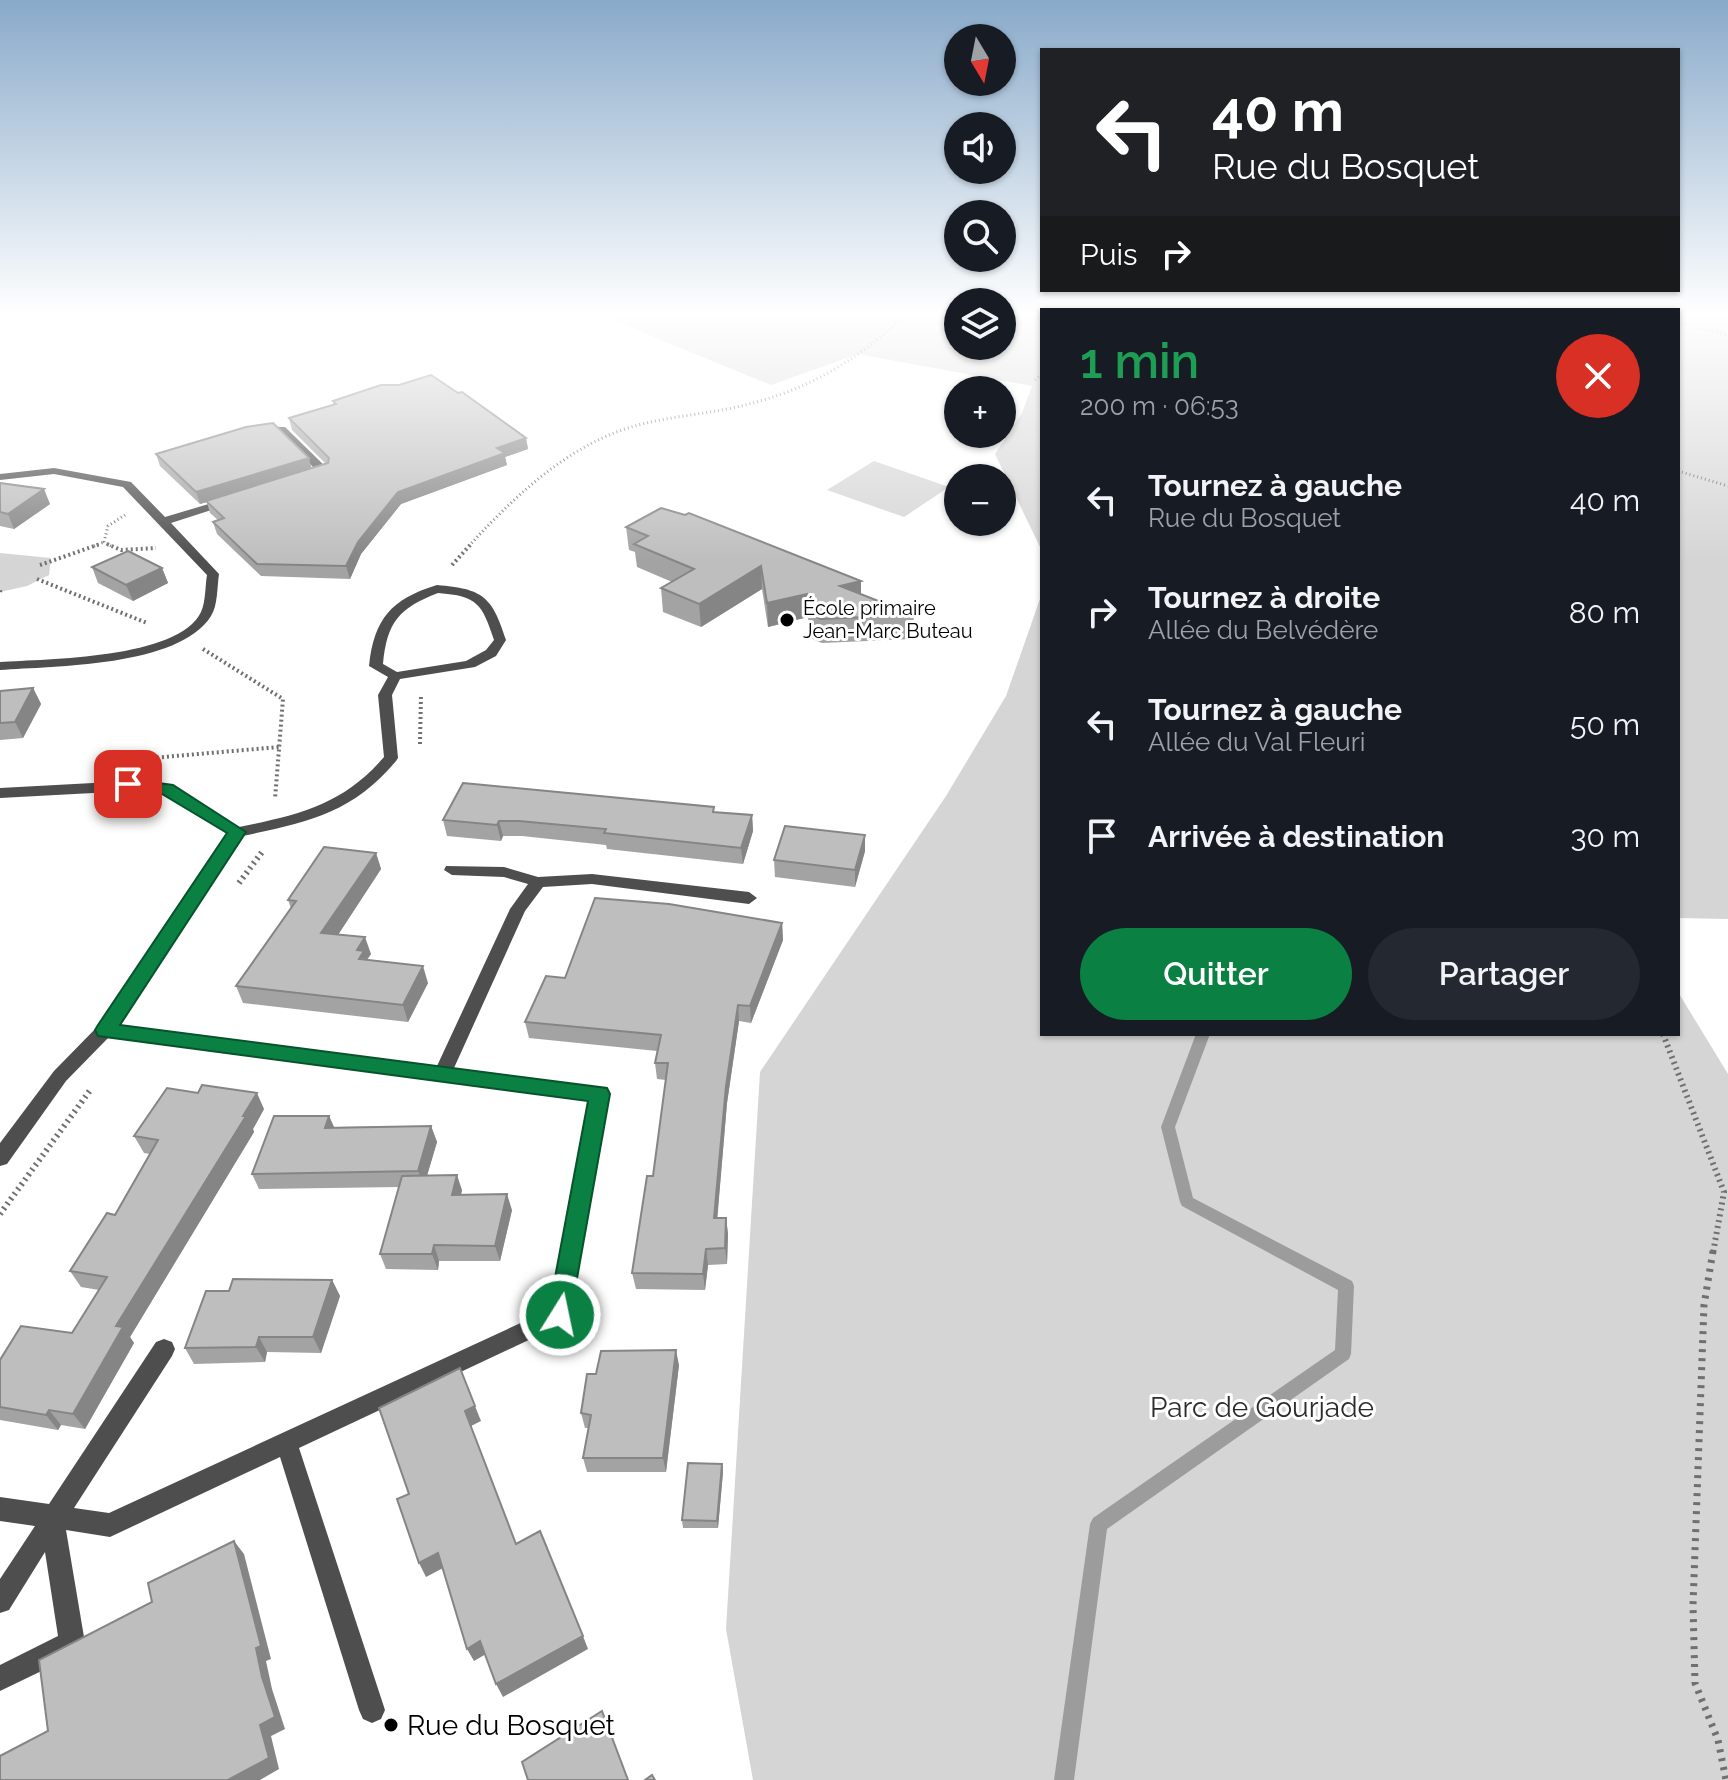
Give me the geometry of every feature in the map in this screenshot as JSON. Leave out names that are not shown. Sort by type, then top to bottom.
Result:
[{"type":"street","points":[[281,429],[325,472],[296,481]]},
{"type":"street","points":[[0,477],[54,471],[127,484],[213,574],[205,616],[183,636],[143,652],[0,666]]},
{"type":"street","points":[[163,522],[237,499]]},
{"type":"street","points":[[437,589],[471,591],[489,606],[500,640],[491,653],[470,664],[421,672],[395,676],[376,666],[378,640],[387,618],[409,599],[437,589]]},
{"type":"street","points":[[0,1158],[60,1076],[105,1030],[237,832],[348,801],[374,780],[391,758],[385,695],[395,676]]},
{"type":"street","points":[[0,793],[149,785],[167,789],[237,832]]},
{"type":"street","points":[[452,870],[504,872],[538,882],[592,879],[749,898]]},
{"type":"street","points":[[442,1075],[518,909],[538,882]]},
{"type":"street","points":[[0,1509],[110,1525],[560,1315],[600,1094],[105,1030]]},
{"type":"street","points":[[0,1601],[164,1349]]},
{"type":"street","points":[[286,1442],[372,1710]]},
{"type":"street","points":[[0,1678],[72,1643],[52,1518]]},
{"type":"path","points":[[437,589],[439,580],[494,517],[527,487],[592,444],[645,422],[756,402],[775,395]]},
{"type":"path","points":[[1680,472],[1728,486]]},
{"type":"path","points":[[104,542],[108,526],[125,514],[148,506]]},
{"type":"path","points":[[40,565],[104,542],[121,550],[133,550],[182,541]]},
{"type":"path","points":[[37,579],[183,636],[283,699],[273,824]]},
{"type":"path","points":[[417,757],[420,748],[421,672]]},
{"type":"path","points":[[237,886],[264,849]]},
{"type":"path","points":[[1664,1036],[1724,1192],[1704,1305],[1693,1605],[1695,1683],[1718,1740],[1726,1780]]},
{"type":"path","points":[[0,1214],[93,1085]]},
{"type":"green space","points":[[1029,395],[1040,395],[1040,547],[1016,497],[1016,464],[1000,464],[995,454],[999,448],[1016,448],[1016,422]]},
{"type":"green space","points":[[1680,395],[1728,395],[1728,919],[1680,918]]},
{"type":"green space","points":[[874,461],[944,485],[944,490],[904,517],[827,490]]},
{"type":"green space","points":[[0,553],[51,558],[49,575],[27,586],[0,592]]},
{"type":"green space","name":"Parc de Gourjade","points":[[1040,599],[1040,1036],[1680,1036],[1680,995],[1728,1074],[1728,1780],[753,1780],[726,1629],[760,1072],[946,796],[1006,696]]},
{"type":"building","points":[[351,395],[466,395],[526,438],[497,448],[505,453],[398,492],[358,542],[346,566],[257,564],[213,522],[224,518],[206,501],[328,463],[329,458],[289,418],[336,404],[333,401]]},
{"type":"building","points":[[273,423],[309,458],[196,492],[156,454],[246,427]]},
{"type":"building","points":[[0,483],[44,489],[8,514],[0,512]]},
{"type":"building","points":[[661,508],[685,515],[689,513],[861,581],[840,586],[914,615],[821,619],[809,614],[807,594],[767,603],[761,566],[699,604],[661,588],[694,569],[634,544],[648,536],[626,527]]},
{"type":"building","points":[[128,551],[162,568],[126,585],[92,567]]},
{"type":"building","points":[[33,688],[15,722],[0,723],[0,691]]},
{"type":"building","points":[[463,783],[714,807],[713,812],[752,815],[741,848],[604,833],[606,829],[519,821],[499,821],[497,825],[443,820]]},
{"type":"building","points":[[785,826],[865,835],[855,870],[774,860]]},
{"type":"building","points":[[324,847],[376,853],[321,933],[365,937],[357,950],[364,951],[359,959],[423,966],[403,1005],[236,986],[296,901],[288,900]]},
{"type":"building","points":[[595,898],[669,904],[782,923],[750,1006],[738,1005],[726,1086],[714,1218],[726,1218],[725,1248],[706,1249],[703,1274],[632,1273],[647,1176],[653,1176],[668,1063],[655,1063],[661,1035],[525,1022],[546,976],[565,978]]},
{"type":"building","points":[[202,1085],[257,1093],[243,1116],[246,1116],[116,1326],[123,1327],[73,1414],[49,1410],[46,1415],[0,1407],[0,1360],[21,1326],[72,1333],[107,1277],[70,1271],[107,1213],[115,1215],[158,1140],[134,1136],[167,1088],[198,1093]]},
{"type":"building","points":[[274,1116],[329,1116],[325,1128],[431,1126],[418,1171],[252,1174]]},
{"type":"building","points":[[457,1175],[452,1195],[507,1194],[495,1246],[434,1245],[432,1254],[380,1254],[402,1176]]},
{"type":"building","points":[[233,1279],[332,1280],[313,1337],[259,1337],[256,1347],[185,1348],[206,1291],[229,1291]]},
{"type":"building","points":[[676,1350],[663,1458],[583,1458],[591,1415],[581,1413],[587,1374],[596,1374],[601,1351]]},
{"type":"building","points":[[460,1368],[475,1406],[465,1411],[516,1544],[540,1531],[583,1636],[496,1684],[480,1641],[467,1649],[438,1553],[419,1563],[397,1499],[409,1494],[379,1408]]},
{"type":"building","points":[[688,1463],[722,1464],[717,1521],[682,1520]]},
{"type":"building","points":[[234,1541],[261,1646],[256,1648],[262,1677],[275,1717],[260,1725],[269,1758],[228,1780],[0,1780],[0,1756],[48,1731],[39,1660],[152,1602],[148,1583]]},
{"type":"building","points":[[602,1711],[628,1780],[528,1780],[522,1762]]},
{"type":"waterway","points":[[1064,1780],[1099,1524],[1343,1354],[1346,1286],[1187,1202],[1168,1127],[1202,1036]]},
{"type":"place","name":"École primaire Jean-Marc Buteau","points":[[787,620]]},
{"type":"place","name":"Rue du Bosquet","points":[[391,1725]]},
{"type":"route","points":[[128,784],[167,789],[237,832],[105,1030],[600,1094],[560,1315]]}]
